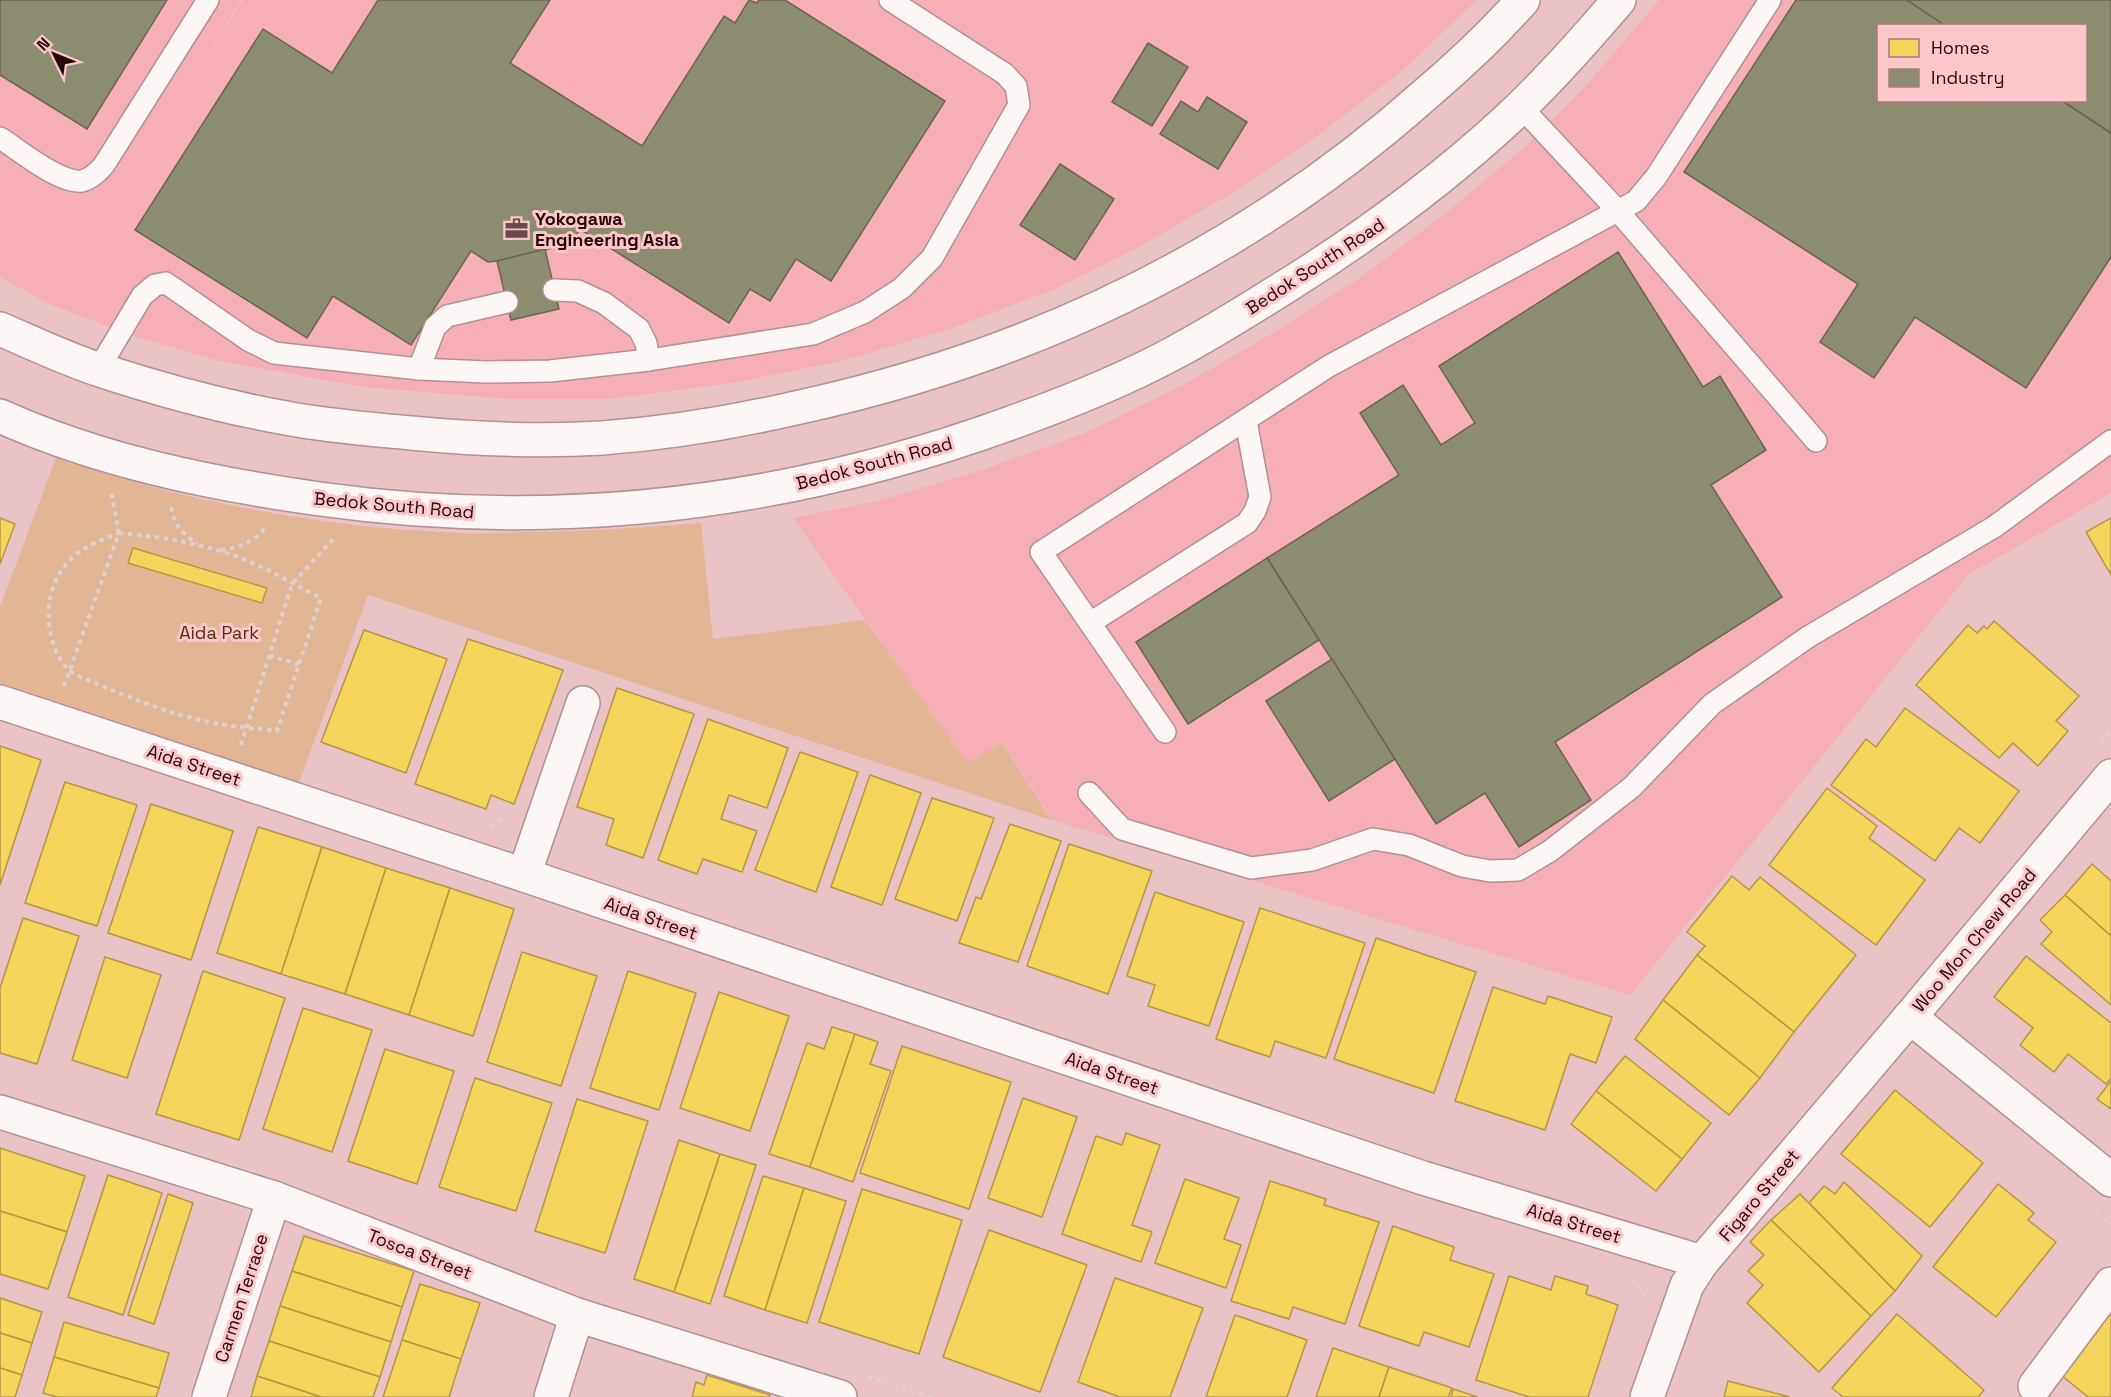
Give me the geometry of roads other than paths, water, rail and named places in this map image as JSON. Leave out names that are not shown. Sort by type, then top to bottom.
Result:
[{"type":"street","points":[[0,329],[98,370],[194,398],[287,418],[472,439],[603,438],[734,422],[851,396],[956,366],[1065,325],[1150,285],[1315,185],[1388,128],[1463,61],[1523,0]]},
{"type":"street","name":"Bedok South Road","points":[[0,416],[85,447],[171,472],[255,490],[372,507],[466,513],[609,511],[753,494],[874,467],[978,435],[1075,400],[1172,354],[1265,300],[1347,248],[1427,188],[1521,107],[1570,58],[1619,0]]},
{"type":"street","name":"Aida Street","points":[[0,702],[524,875],[1424,1179],[1702,1262]]},
{"type":"street","points":[[524,875],[583,702]]},
{"type":"street","name":"Woo Mon Chew Road","points":[[2111,776],[1910,1017],[2111,1180]]},
{"type":"street","name":"Figaro Street","points":[[1647,1397],[1687,1285],[1702,1262],[1910,1017]]},
{"type":"street","name":"Tosca Street","points":[[0,1112],[274,1198],[577,1315],[840,1397]]},
{"type":"street","name":"Carmen Terrace","points":[[209,1397],[274,1198]]},
{"type":"street","points":[[2035,1386],[2111,1284]]},
{"type":"street","points":[[551,1397],[577,1315]]},
{"type":"lane","points":[[0,138],[66,179],[84,181],[92,177],[104,165],[208,0]]},
{"type":"lane","points":[[98,370],[142,296],[155,285],[166,283],[248,340],[274,353],[419,369],[486,372],[550,371],[649,360],[813,334],[864,312],[902,288],[932,258],[1018,105],[1016,86],[1005,74],[890,0]]},
{"type":"lane","points":[[1165,732],[1041,552],[1329,366],[1635,201],[1656,177],[1770,0]]},
{"type":"lane","points":[[1521,107],[1618,211],[1816,441]]},
{"type":"lane","points":[[554,290],[578,291],[604,303],[639,329],[646,343],[649,360]]},
{"type":"lane","points":[[419,369],[435,327],[447,316],[507,303]]},
{"type":"lane","points":[[1090,623],[1247,523],[1260,497],[1246,421]]},
{"type":"lane","points":[[1089,793],[1122,829],[1251,868],[1312,860],[1373,838],[1409,845],[1462,866],[1490,871],[1518,870],[1550,851],[1632,787],[1712,704],[1808,637],[1994,527],[2111,441]]},
{"type":"place","name":"Yokogawa Engineering Asia","points":[[517,228]]},
{"type":"park label","name":"Aida Park","points":[[219,632]]}]
